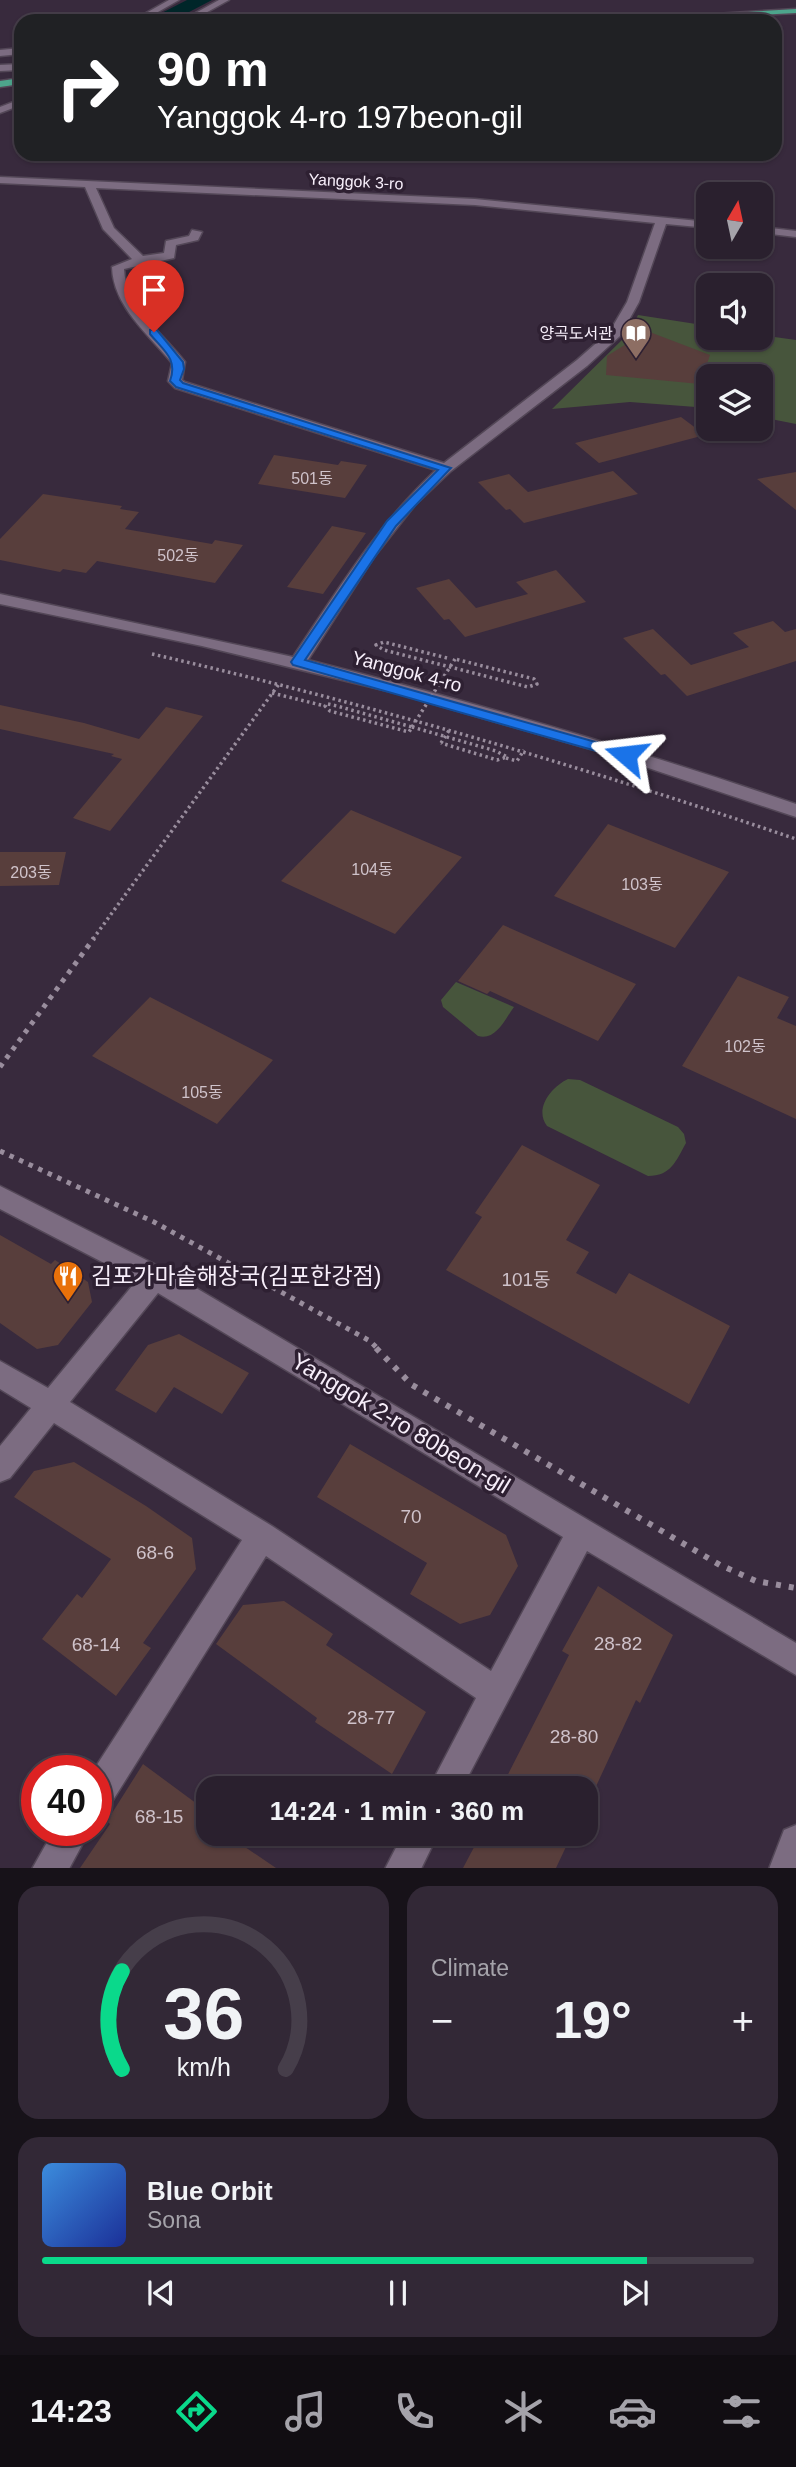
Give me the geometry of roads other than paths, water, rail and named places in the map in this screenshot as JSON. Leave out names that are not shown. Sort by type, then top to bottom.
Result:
[{"type":"street","points":[[149,14],[176,0]]},
{"type":"street","points":[[198,14],[225,0]]},
{"type":"street","name":"Yanggok 3-ro","points":[[0,180],[474,202],[696,224]]},
{"type":"street","points":[[89,184],[109,229],[140,260]]},
{"type":"street","points":[[298,662],[391,524],[446,468],[582,363],[615,333],[633,302],[662,220]]},
{"type":"street","points":[[774,231],[796,234]]},
{"type":"street","points":[[196,232],[194,238],[170,243],[170,256],[140,260],[118,267],[118,276],[131,307],[178,362],[175,381],[180,385],[446,468]]},
{"type":"street","name":"Yanggok 4-ro","points":[[0,599],[298,662],[584,742],[796,811]]},
{"type":"street","name":"Yanggok 2-ro 80beon-gil","points":[[0,1197],[155,1277],[796,1660]]},
{"type":"street","points":[[0,1468],[155,1277]]},
{"type":"street","points":[[0,1374],[262,1536],[496,1693]]},
{"type":"street","points":[[451,1776],[582,1531]]},
{"type":"street","points":[[112,1771],[262,1536]]},
{"type":"street","points":[[786,1868],[796,1842]]},
{"type":"street","points":[[49,1868],[63,1846]]},
{"type":"street","points":[[402,1868],[414,1846]]},
{"type":"place","name":"양곡도서관","points":[[636,360]]},
{"type":"place","name":"김포가마솥해장국(김포한강점)","points":[[68,1303]]}]
